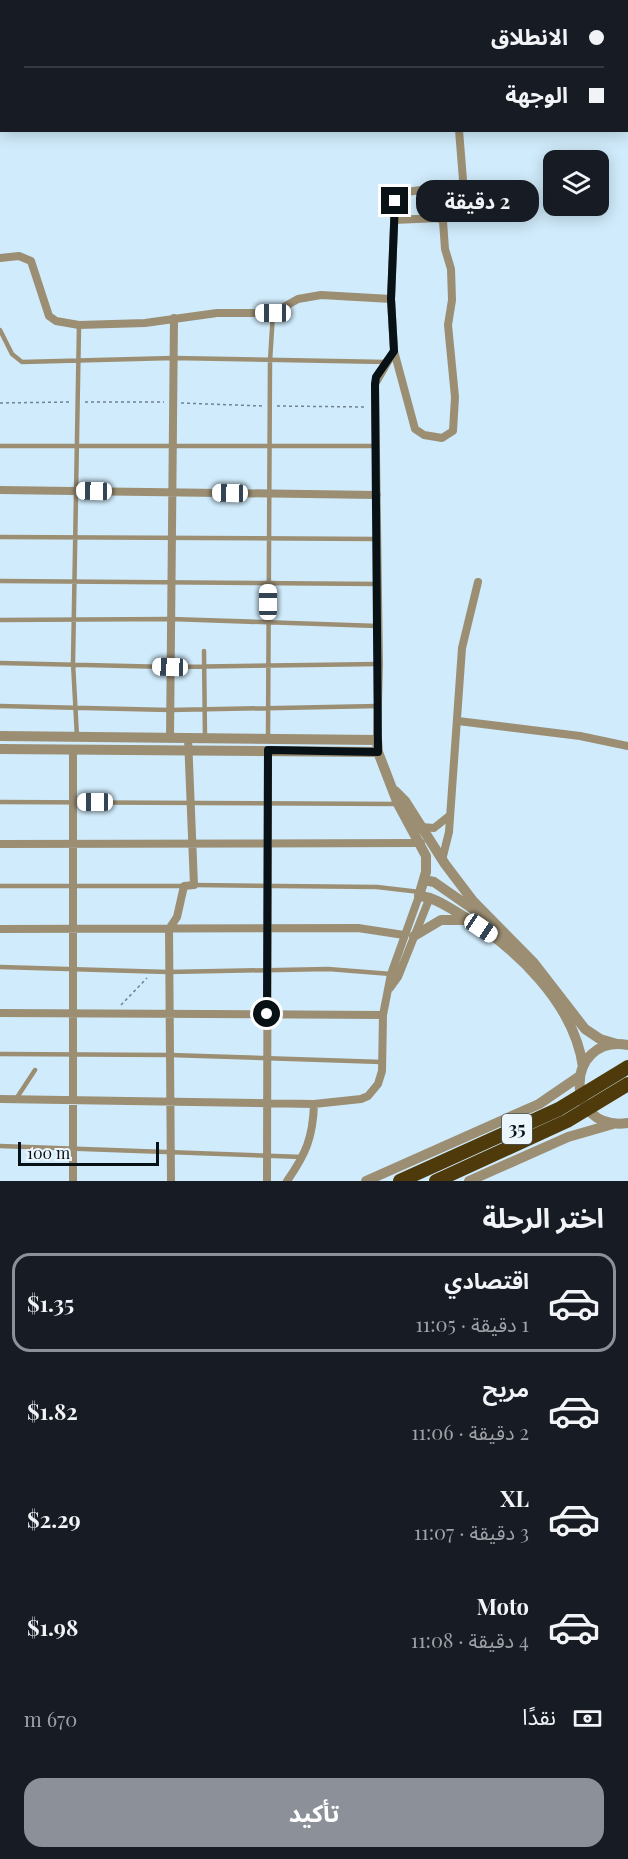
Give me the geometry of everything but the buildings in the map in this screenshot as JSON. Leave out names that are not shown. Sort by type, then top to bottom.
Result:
[{"type":"highway","name":"35","points":[[400,1181],[560,1109],[628,1067]]},
{"type":"highway","name":"35","points":[[436,1181],[567,1121],[628,1084]]},
{"type":"street","points":[[394,219],[439,218],[443,221],[445,249],[451,268],[453,306],[448,325],[455,397],[453,432],[442,438],[424,435],[415,429],[394,351],[391,299],[394,219],[395,201],[399,193],[461,184],[463,180],[459,132]]},
{"type":"street","points":[[0,258],[19,256],[31,261],[49,316],[56,321],[79,325],[145,323],[217,313],[273,313],[298,299],[321,295],[391,299]]},
{"type":"street","points":[[170,738],[174,318]]},
{"type":"street","points":[[394,351],[375,380],[378,746],[398,804],[421,843],[429,881],[493,922]]},
{"type":"street","points":[[0,490],[377,495]]},
{"type":"street","points":[[390,989],[398,977],[423,895],[448,844],[462,648],[478,582]]},
{"type":"street","points":[[458,721],[573,735],[628,746]]},
{"type":"street","points":[[0,736],[188,738],[268,745],[378,746]]},
{"type":"street","points":[[171,1181],[169,929],[177,917],[184,886],[194,885],[188,738]]},
{"type":"street","points":[[0,749],[188,752],[268,745]]},
{"type":"street","points":[[267,1181],[268,745]]},
{"type":"street","points":[[73,750],[73,1181]]},
{"type":"street","points":[[394,790],[405,801],[462,888],[545,975],[585,1029],[600,1040],[623,1044]]},
{"type":"street","points":[[422,827],[434,828],[449,816]]},
{"type":"street","points":[[0,844],[421,843]]},
{"type":"street","points":[[423,895],[469,920],[514,954],[551,997],[575,1036],[581,1071],[580,1095],[587,1108],[599,1119],[613,1124]]},
{"type":"street","points":[[0,928],[366,928],[409,935],[441,920],[469,920]]},
{"type":"street","points":[[0,1099],[73,1102],[171,1101],[314,1104],[353,1102],[368,1096],[378,1084],[382,1062],[383,1015],[390,989],[391,974],[409,935]]},
{"type":"street","points":[[0,1013],[383,1015]]},
{"type":"street","points":[[366,1181],[538,1104],[581,1071],[597,1050],[623,1044]]},
{"type":"street","points":[[287,1181],[304,1157],[312,1132],[314,1104]]},
{"type":"street","points":[[469,1181],[568,1137],[613,1124],[628,1123]]},
{"type":"lane","points":[[268,745],[269,446],[273,313]]},
{"type":"lane","points":[[77,737],[73,663],[75,447],[79,325]]},
{"type":"lane","points":[[0,330],[12,354],[22,362],[173,358],[387,362]]},
{"type":"lane","points":[[0,446],[376,446]]},
{"type":"lane","points":[[0,537],[377,539]]},
{"type":"lane","points":[[0,581],[378,584]]},
{"type":"lane","points":[[0,620],[171,619],[378,626]]},
{"type":"lane","points":[[204,651],[205,739]]},
{"type":"lane","points":[[0,663],[170,667],[379,664]]},
{"type":"lane","points":[[0,705],[170,710],[378,706]]},
{"type":"lane","points":[[0,802],[268,801],[398,804]]},
{"type":"lane","points":[[194,885],[377,887],[423,895]]},
{"type":"lane","points":[[0,886],[184,886]]},
{"type":"lane","points":[[0,967],[168,972],[328,969],[391,974]]},
{"type":"lane","points":[[0,1054],[382,1062]]},
{"type":"lane","points":[[16,1099],[35,1070]]},
{"type":"lane","points":[[0,1146],[171,1150],[304,1157]]},
{"type":"path","points":[[0,404],[78,401],[375,407]]},
{"type":"path","points":[[113,1014],[154,971]]},
{"type":"route","points":[[267,1014],[268,750],[378,752],[375,384],[376,377],[394,351],[391,299],[395,201]]}]
